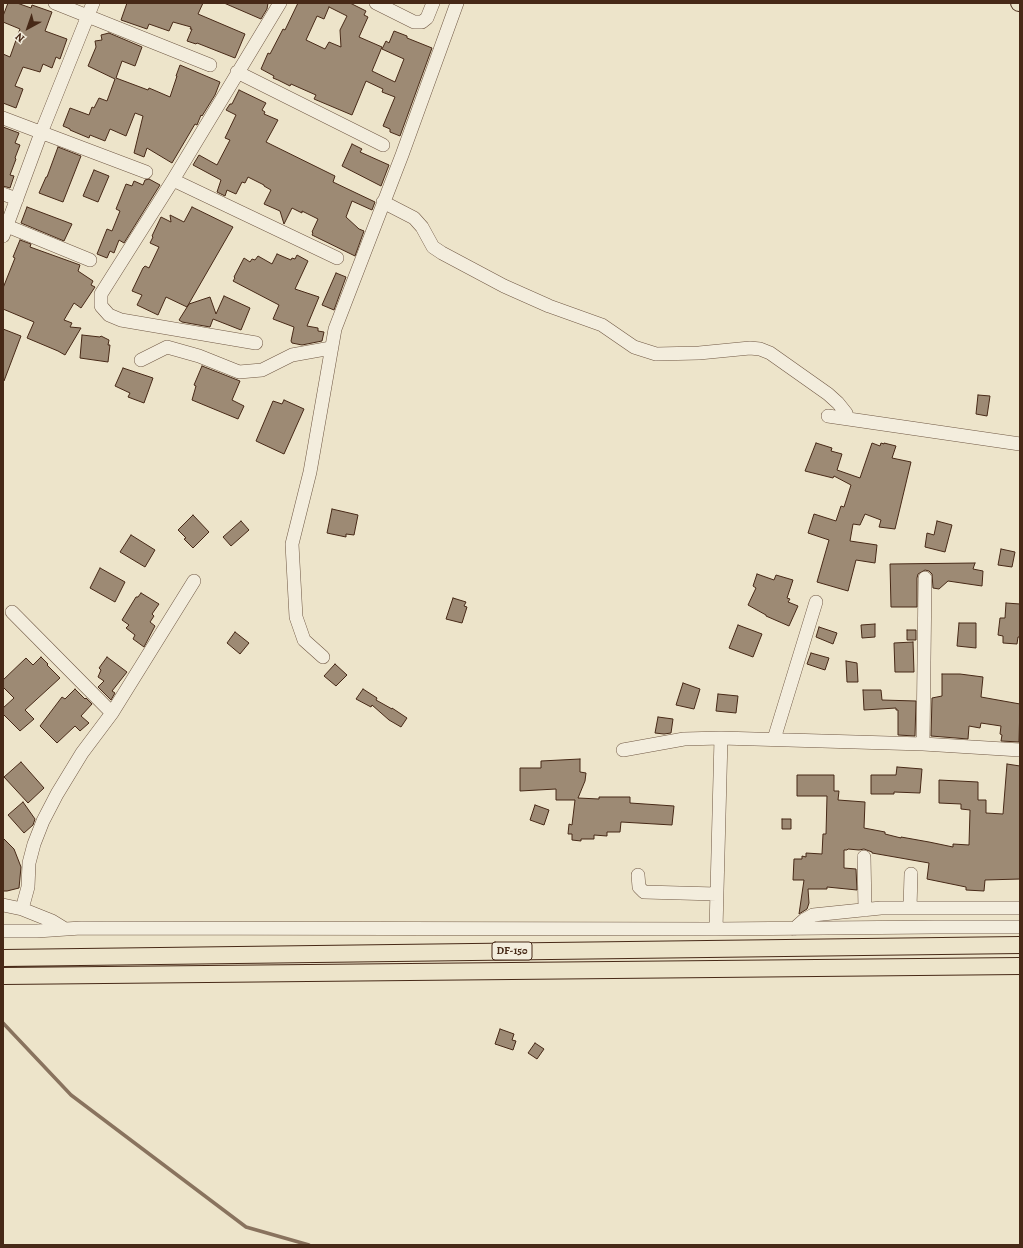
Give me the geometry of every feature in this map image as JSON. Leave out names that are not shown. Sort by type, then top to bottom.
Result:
[{"type":"main road","name":"DF-150","points":[[3,958],[1020,945]]},
{"type":"main road","name":"DF-150","points":[[3,976],[1020,966]]},
{"type":"street","points":[[55,3],[210,65]]},
{"type":"street","points":[[90,260],[5,231],[41,133],[93,3]]},
{"type":"street","points":[[256,343],[121,320],[109,315],[101,306],[101,294],[173,180],[280,3]]},
{"type":"street","points":[[376,3],[414,22],[422,22],[427,18],[433,3]]},
{"type":"street","points":[[323,657],[304,640],[296,617],[292,544],[310,472],[331,348],[335,329],[402,155],[456,3]]},
{"type":"street","points":[[237,72],[383,144]]},
{"type":"street","points":[[3,118],[146,172]]},
{"type":"street","points":[[173,180],[337,258]]},
{"type":"street","points":[[3,194],[17,199]]},
{"type":"street","points":[[384,202],[414,218],[422,227],[434,246],[442,253],[504,286],[549,306],[602,325],[634,347],[656,354],[699,353],[750,348],[760,349],[770,354],[828,394],[838,403],[846,413],[848,419]]},
{"type":"street","points":[[141,360],[167,347],[199,356],[239,372],[262,370],[292,355],[331,348]]},
{"type":"street","points":[[828,416],[1020,444]]},
{"type":"street","points":[[923,744],[925,578]]},
{"type":"street","points":[[22,909],[28,887],[29,863],[34,844],[43,821],[57,794],[82,753],[112,713],[194,581]]},
{"type":"street","points":[[774,739],[816,602]]},
{"type":"street","points":[[12,612],[112,713]]},
{"type":"street","points":[[623,750],[684,739],[721,738],[923,744],[1020,750]]},
{"type":"street","points":[[716,929],[721,738]]},
{"type":"street","points":[[864,857],[865,910]]},
{"type":"street","points":[[910,908],[911,874]]},
{"type":"street","points":[[638,875],[639,887],[644,892],[716,894]]},
{"type":"street","points":[[3,905],[22,909],[52,921],[65,929]]},
{"type":"street","points":[[879,927],[880,908]]},
{"type":"street","points":[[794,929],[804,920],[813,915],[880,908],[1020,908]]},
{"type":"street","points":[[3,931],[65,929],[794,929],[879,927],[1020,927]]},
{"type":"building","points":[[8,3],[17,3],[31,8],[32,5],[52,12],[45,31],[67,39],[60,59],[56,57],[52,68],[43,64],[40,72],[23,67],[15,86],[23,89],[16,108],[3,103],[3,54],[10,57],[20,29],[3,22],[3,16]]},
{"type":"building","points":[[127,3],[203,3],[198,14],[245,34],[235,58],[197,43],[187,41],[192,29],[190,29],[191,27],[173,22],[169,31],[149,24],[147,29],[121,20]]},
{"type":"building","points":[[224,3],[268,3],[267,9],[261,19]]},
{"type":"building","points":[[298,3],[350,3],[366,11],[364,15],[368,17],[359,37],[382,47],[372,71],[395,82],[404,59],[382,49],[386,41],[389,43],[394,31],[432,48],[400,136],[390,132],[390,129],[383,126],[395,97],[382,92],[383,89],[366,81],[352,115],[314,99],[316,95],[273,78],[274,76],[261,69],[268,53],[270,54],[283,29],[285,30]],"holes":[[[329,7],[347,16],[340,30],[341,47],[329,42],[325,49],[306,40],[317,16],[324,19]]]},
{"type":"building","points":[[109,33],[142,47],[135,66],[122,61],[116,78],[148,90],[149,88],[170,97],[180,65],[220,82],[215,95],[202,116],[201,115],[197,125],[195,124],[172,163],[147,148],[144,157],[134,153],[143,116],[135,113],[126,136],[110,129],[105,141],[90,135],[89,138],[63,126],[70,108],[89,115],[92,107],[94,108],[99,98],[107,101],[115,79],[88,66],[96,47],[95,41],[102,40],[101,35]]},
{"type":"building","points":[[239,90],[266,103],[262,110],[265,112],[264,114],[278,120],[266,142],[335,176],[333,182],[375,202],[372,210],[352,201],[346,217],[359,229],[364,231],[355,256],[312,235],[318,219],[302,211],[302,213],[292,208],[284,224],[280,211],[264,204],[271,190],[264,185],[248,177],[245,183],[242,182],[236,194],[227,190],[225,196],[217,192],[221,180],[193,165],[199,155],[217,165],[230,140],[225,138],[236,115],[226,110],[230,104],[232,104]]},
{"type":"building","points":[[3,127],[19,133],[15,143],[20,145],[10,175],[14,176],[10,188],[3,186]]},
{"type":"building","points":[[352,144],[362,149],[360,152],[389,165],[381,186],[342,166]]},
{"type":"building","points":[[58,147],[81,156],[63,202],[39,193],[47,177]]},
{"type":"building","points":[[94,170],[109,176],[98,202],[83,196]]},
{"type":"building","points":[[149,179],[160,185],[124,243],[119,240],[114,253],[110,251],[107,258],[97,254],[107,229],[112,231],[120,211],[116,209],[126,184],[132,186],[134,181],[143,185],[145,180]]},
{"type":"building","points":[[27,207],[72,224],[64,241],[21,223]]},
{"type":"building","points":[[192,207],[233,227],[187,307],[166,297],[158,315],[137,305],[142,295],[132,291],[143,268],[145,266],[149,268],[159,247],[150,243],[161,217],[171,222],[170,215],[184,222]]},
{"type":"building","points":[[20,240],[31,244],[30,247],[80,265],[78,271],[93,281],[91,285],[95,287],[81,308],[74,303],[64,320],[72,323],[70,327],[81,328],[65,355],[27,338],[34,322],[3,309],[3,288],[15,258],[13,257]]},
{"type":"building","points":[[277,254],[291,260],[292,258],[295,259],[297,255],[308,261],[295,289],[319,297],[307,326],[318,328],[318,331],[324,332],[322,341],[302,345],[292,343],[291,341],[294,327],[273,319],[279,305],[233,281],[244,258],[250,262],[252,259],[255,260],[258,256],[272,264]]},
{"type":"building","points":[[336,273],[346,277],[334,310],[322,305]]},
{"type":"building","points":[[224,296],[250,308],[241,330],[213,319],[210,327],[182,322],[179,320],[189,304],[210,297],[216,314]]},
{"type":"building","points":[[3,329],[21,336],[4,381],[3,381]]},
{"type":"building","points":[[82,335],[101,336],[109,340],[108,345],[110,345],[108,362],[80,358]]},
{"type":"building","points":[[202,366],[240,381],[232,400],[244,406],[238,419],[192,400],[196,386],[194,385]]},
{"type":"building","points":[[123,368],[153,378],[144,403],[128,397],[130,393],[115,386]]},
{"type":"building","points":[[978,395],[990,396],[987,416],[976,414]]},
{"type":"building","points":[[284,400],[304,409],[284,454],[256,441],[273,401],[282,404]]},
{"type":"building","points":[[816,443],[832,448],[831,451],[842,454],[837,470],[860,478],[872,443],[880,446],[881,443],[884,443],[896,446],[892,458],[911,462],[895,529],[879,527],[881,520],[865,514],[860,525],[853,524],[850,541],[877,545],[875,563],[856,560],[848,591],[817,582],[829,540],[808,533],[814,514],[836,521],[841,506],[844,507],[851,485],[834,476],[833,478],[805,471]]},
{"type":"building","points":[[332,509],[358,515],[354,535],[346,534],[346,537],[327,533]]},
{"type":"building","points":[[193,515],[209,532],[193,548],[178,530]]},
{"type":"building","points":[[241,521],[249,530],[231,546],[223,537]]},
{"type":"building","points":[[937,521],[952,525],[945,552],[925,547],[927,533],[934,535]]},
{"type":"building","points":[[131,535],[155,550],[145,567],[120,552]]},
{"type":"building","points":[[1001,549],[1015,552],[1012,567],[998,565]]},
{"type":"building","points":[[975,563],[973,569],[983,571],[982,586],[948,581],[939,589],[933,588],[932,574],[925,570],[918,574],[917,578],[917,607],[891,607],[890,564]]},
{"type":"building","points":[[100,568],[125,582],[115,602],[90,588]]},
{"type":"building","points":[[757,574],[774,580],[776,575],[793,580],[787,598],[790,599],[788,602],[798,606],[789,626],[766,616],[748,605],[756,588],[753,586]]},
{"type":"building","points":[[141,593],[159,604],[152,614],[154,616],[150,622],[155,626],[144,647],[133,639],[135,635],[126,628],[129,625],[122,620],[136,597],[138,597]]},
{"type":"building","points":[[453,598],[466,602],[464,606],[467,607],[462,623],[446,619]]},
{"type":"building","points":[[1006,603],[1020,604],[1020,637],[1018,637],[1017,644],[1003,643],[1003,636],[998,635],[1000,618],[1005,618]]},
{"type":"building","points":[[959,623],[976,623],[976,648],[957,646]]},
{"type":"building","points":[[875,624],[875,637],[862,638],[861,625]]},
{"type":"building","points":[[738,625],[762,634],[753,657],[729,648]]},
{"type":"building","points":[[819,627],[837,633],[833,644],[816,637]]},
{"type":"building","points":[[907,630],[916,630],[916,640],[907,640]]},
{"type":"building","points":[[235,632],[249,643],[240,654],[227,643]]},
{"type":"building","points":[[913,642],[914,672],[895,672],[894,643]]},
{"type":"building","points":[[811,653],[829,658],[825,670],[807,664]]},
{"type":"building","points":[[41,657],[60,678],[25,710],[34,719],[20,731],[3,714],[3,708],[14,698],[3,687],[3,680],[26,658],[33,665]]},
{"type":"building","points":[[107,657],[127,672],[112,691],[115,693],[111,700],[98,687],[104,681],[98,677],[101,670],[99,668]]},
{"type":"building","points":[[846,661],[857,663],[858,682],[847,682]]},
{"type":"building","points":[[335,664],[347,675],[336,686],[324,676]]},
{"type":"building","points":[[942,674],[960,674],[983,677],[981,697],[1020,704],[1019,742],[1001,741],[1001,726],[981,723],[980,728],[969,726],[968,739],[931,736],[932,698],[942,696]]},
{"type":"building","points":[[683,683],[700,689],[694,709],[676,705]]},
{"type":"building","points":[[75,689],[92,704],[81,716],[89,723],[80,731],[75,726],[57,743],[40,726],[62,697],[65,699]]},
{"type":"building","points":[[363,689],[377,698],[376,700],[407,718],[401,727],[389,720],[372,705],[371,707],[356,699]]},
{"type":"building","points":[[863,690],[881,690],[882,700],[916,701],[915,736],[898,735],[898,710],[896,710],[896,708],[864,710]]},
{"type":"building","points":[[718,694],[738,696],[736,713],[716,711]]},
{"type":"building","points":[[658,717],[673,719],[671,733],[655,733]]},
{"type":"building","points":[[580,759],[580,772],[586,773],[585,781],[578,798],[599,799],[599,797],[630,797],[630,803],[674,806],[672,825],[621,822],[620,832],[607,832],[607,836],[594,835],[594,839],[581,839],[581,841],[572,840],[572,834],[568,834],[569,824],[572,825],[575,800],[556,800],[556,789],[520,791],[520,768],[541,768],[541,761]]},
{"type":"building","points":[[21,762],[44,788],[28,803],[4,777]]},
{"type":"building","points":[[1007,764],[1020,766],[1020,879],[985,880],[984,891],[966,890],[966,887],[927,879],[929,863],[872,853],[864,849],[848,849],[844,850],[844,868],[856,869],[857,890],[827,887],[827,889],[808,889],[809,903],[807,909],[799,914],[804,880],[793,880],[794,859],[802,859],[802,856],[806,857],[806,853],[822,854],[823,834],[826,834],[827,796],[797,796],[797,775],[834,775],[834,791],[839,791],[838,800],[865,802],[864,828],[885,832],[885,834],[901,838],[953,847],[953,844],[969,845],[970,810],[961,809],[961,804],[939,803],[939,780],[978,782],[978,800],[986,800],[986,813],[1003,814]]},
{"type":"building","points":[[897,767],[922,769],[920,793],[894,792],[894,794],[871,794],[871,775],[896,775]]},
{"type":"building","points":[[23,802],[35,819],[33,825],[24,833],[8,815]]},
{"type":"building","points":[[535,805],[549,810],[544,825],[530,820]]},
{"type":"building","points":[[782,819],[791,819],[791,829],[782,829]]},
{"type":"building","points":[[3,838],[14,849],[21,867],[19,888],[7,891],[3,891]]},
{"type":"building","points":[[500,1029],[514,1034],[512,1040],[516,1041],[513,1050],[495,1044]]},
{"type":"building","points":[[535,1043],[544,1049],[537,1059],[528,1053]]},
{"type":"waterway","points":[[3,1023],[71,1095],[246,1227],[309,1245]]}]
